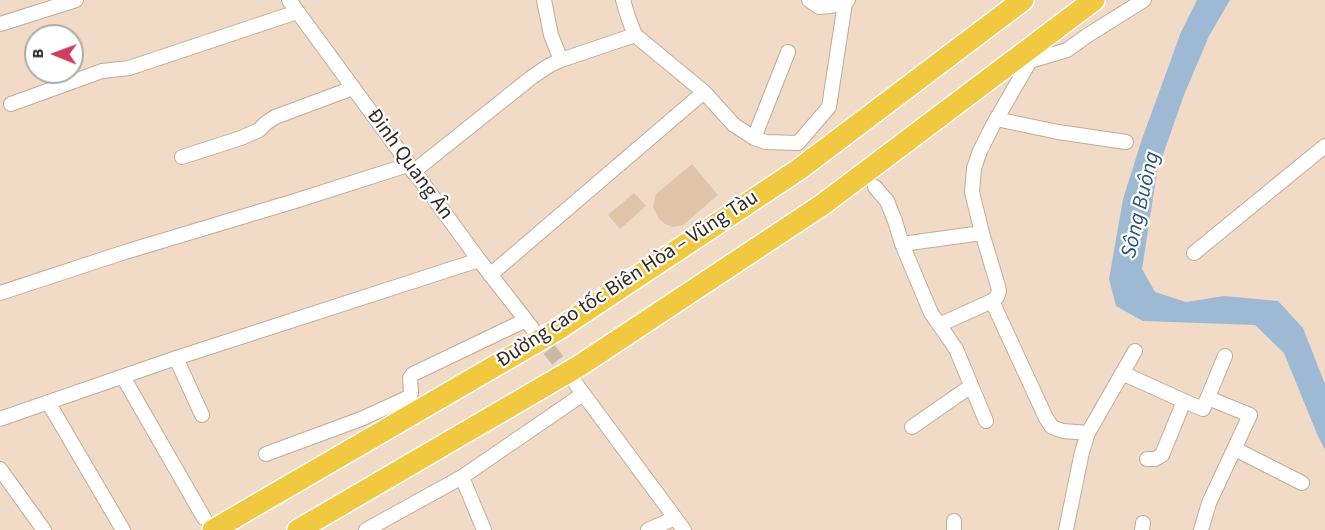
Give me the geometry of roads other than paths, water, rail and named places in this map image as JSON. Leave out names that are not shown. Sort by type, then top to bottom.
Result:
[{"type":"highway","name":"Đường cao tốc Biên Hòa – Vũng Tàu","points":[[208,524],[557,330],[798,170],[1023,0]]},
{"type":"highway","name":"Đường cao tốc Biên Hòa – Vũng Tàu","points":[[298,530],[579,366],[812,212],[1094,0]]},
{"type":"street","points":[[1,22],[76,0]]},
{"type":"street","name":"Đinh Quang Ân","points":[[266,454],[361,419],[409,397],[410,378],[413,374],[529,324],[490,275],[289,0]]},
{"type":"street","points":[[544,0],[551,35],[561,60]]},
{"type":"street","points":[[623,0],[635,35],[704,92],[734,125],[765,142],[798,143],[829,107],[847,1],[819,7],[809,0]]},
{"type":"street","points":[[939,325],[997,297],[999,291],[981,233],[972,192],[974,168],[996,119],[1030,61],[1067,50],[1144,0]]},
{"type":"street","points":[[11,104],[102,71],[129,68],[297,12]]},
{"type":"street","points":[[0,293],[126,252],[411,168],[550,65],[635,35]]},
{"type":"street","points":[[754,138],[788,52]]},
{"type":"street","points":[[182,156],[241,138],[259,130],[275,117],[353,87]]},
{"type":"street","points":[[490,275],[704,92]]},
{"type":"street","points":[[996,119],[1058,132],[1126,142]]},
{"type":"street","points":[[1194,253],[1325,146]]},
{"type":"street","points":[[875,187],[887,201],[902,244],[932,313],[956,349],[986,421]]},
{"type":"street","points":[[902,244],[981,233]]},
{"type":"street","points":[[0,419],[176,358],[479,260]]},
{"type":"street","points":[[992,301],[1052,427],[1063,431],[1088,433]]},
{"type":"street","points":[[1066,530],[1088,433],[1135,351]]},
{"type":"street","points":[[1122,373],[1203,409],[1225,356]]},
{"type":"street","points":[[176,358],[202,416]]},
{"type":"street","points":[[123,376],[208,524]]},
{"type":"street","points":[[912,427],[971,386]]},
{"type":"street","points":[[366,530],[389,524],[462,477],[579,389],[684,530]]},
{"type":"street","points":[[1201,530],[1209,503],[1250,415],[1208,398]]},
{"type":"street","points":[[1147,459],[1155,459],[1162,455],[1184,401]]},
{"type":"street","points":[[48,402],[123,530]]},
{"type":"street","points":[[1234,449],[1302,483]]},
{"type":"street","points":[[0,469],[44,530]]},
{"type":"street","points":[[462,477],[484,530]]},
{"type":"street","points":[[648,530],[675,518]]},
{"type":"water","name":"Sông Buông","points":[[1197,0],[1230,0],[1209,36],[1184,95],[1157,172],[1142,269],[1155,292],[1186,302],[1224,296],[1278,301],[1303,328],[1325,384],[1325,450],[1284,353],[1255,325],[1143,321],[1116,306],[1109,279],[1123,199],[1181,32]]},
{"type":"tunnel","points":[[536,333],[571,377]]}]
